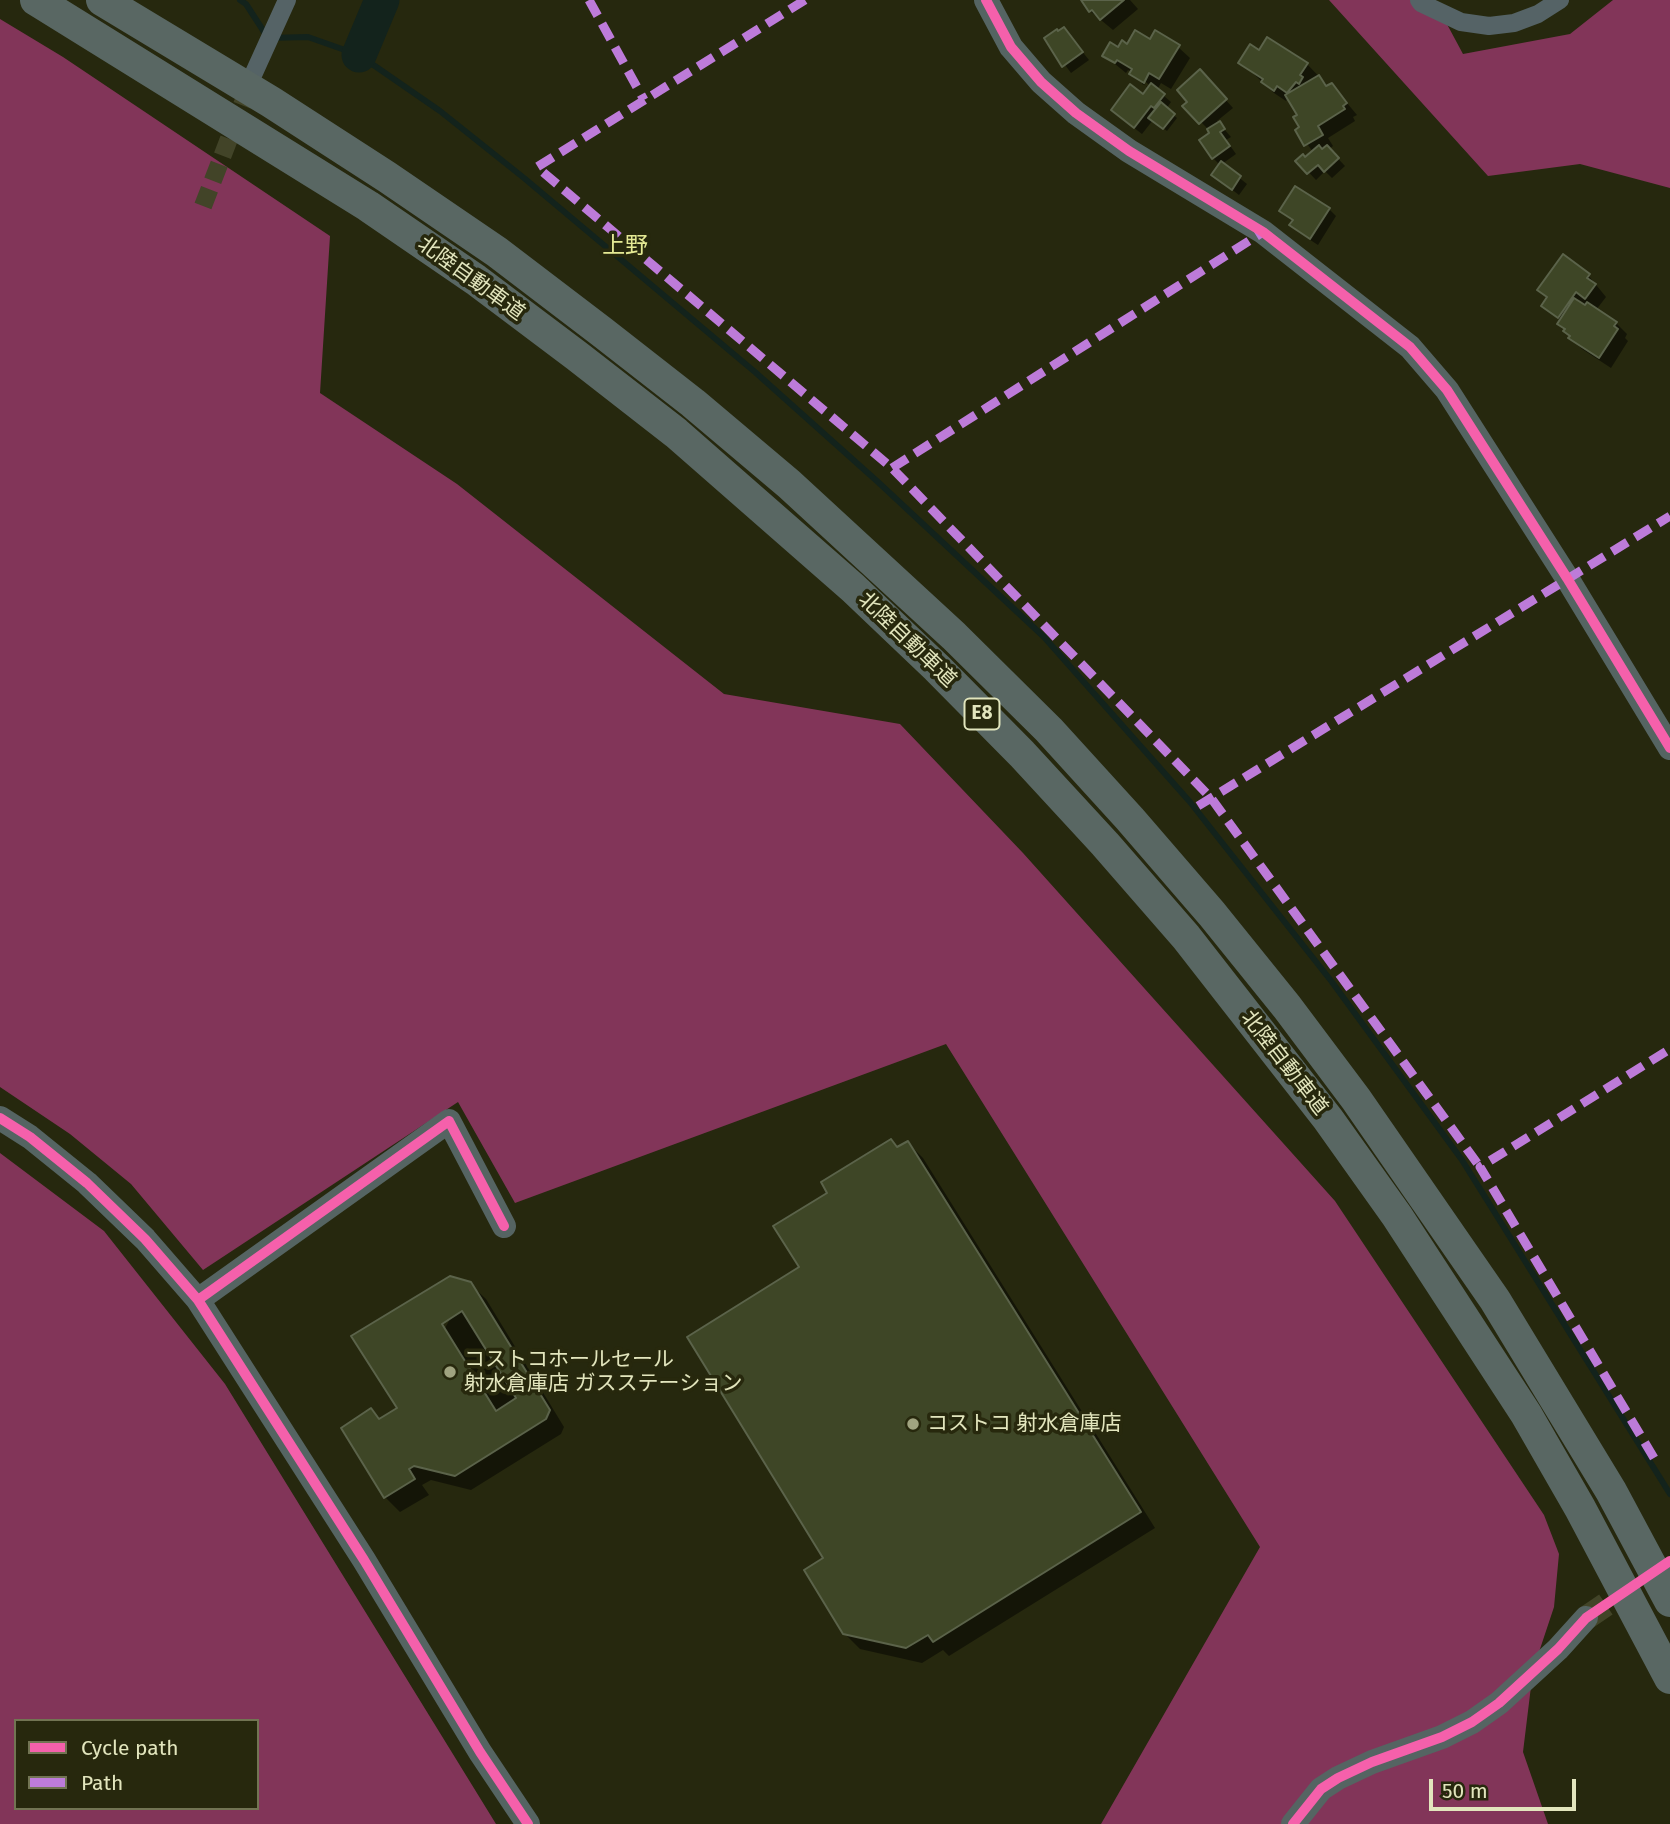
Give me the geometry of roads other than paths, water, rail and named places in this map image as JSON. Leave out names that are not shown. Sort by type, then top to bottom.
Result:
[{"type":"highway","name":"北陸自動車道","points":[[36,0],[368,206],[577,356],[676,433],[767,510],[891,624],[1022,754],[1186,937],[1328,1119],[1390,1206],[1526,1414],[1586,1519],[1670,1678]]},
{"type":"highway","name":"北陸自動車道","points":[[102,0],[271,102],[497,252],[693,403],[789,484],[954,636],[1049,730],[1212,914],[1356,1099],[1495,1300],[1611,1491],[1670,1601]]},
{"type":"highway","points":[[132,0],[426,195],[497,252]]},
{"type":"street","points":[[253,75],[287,0]]},
{"type":"street","points":[[986,0],[1011,47],[1041,82],[1076,113],[1129,151],[1263,232],[1410,347],[1447,390],[1567,578],[1670,748]]},
{"type":"street","points":[[1419,0],[1461,22],[1489,26],[1514,23],[1538,14],[1560,0]]},
{"type":"street","points":[[0,1118],[30,1137],[87,1183],[145,1239],[198,1300],[364,1560],[480,1752],[528,1824]]},
{"type":"street","points":[[198,1300],[449,1121],[504,1226]]},
{"type":"street","points":[[1293,1824],[1321,1789],[1338,1777],[1371,1762],[1443,1737],[1472,1722],[1499,1703],[1558,1649],[1586,1618]]},
{"type":"waterway","points":[[240,0],[246,4],[268,38],[308,37],[359,55],[440,111],[755,372],[1044,637],[1190,802],[1332,982],[1462,1160],[1670,1494]]},
{"type":"waterway","points":[[359,55],[382,0]]},
{"type":"tunnel","points":[[203,206],[251,82]]},
{"type":"tunnel","points":[[1586,1618],[1670,1561]]},
{"type":"place","name":"コストコホールセール 射水倉庫店 ガスステーション","points":[[450,1372]]},
{"type":"place","name":"コストコ 射水倉庫店","points":[[913,1424]]},
{"type":"district","name":"上野","points":[[625,247]]}]
